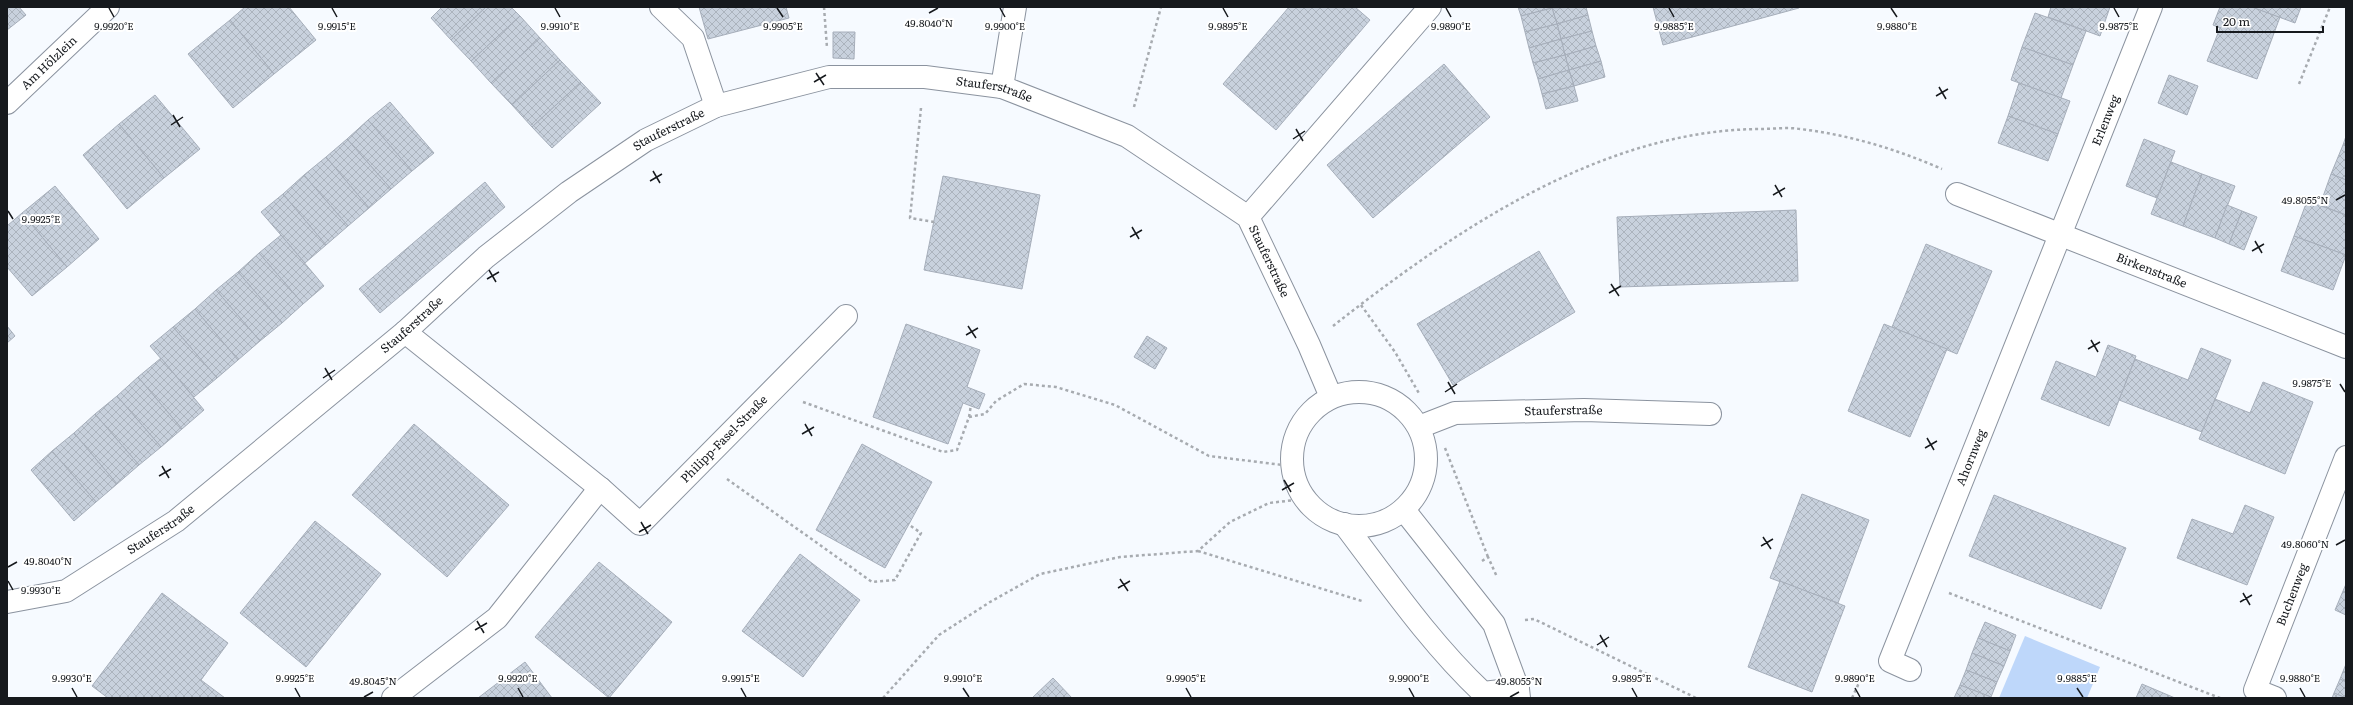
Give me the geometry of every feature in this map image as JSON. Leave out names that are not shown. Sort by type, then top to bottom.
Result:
[{"type":"street","name":"Am Hölzlein","points":[[7,103],[94,18],[108,7]]},
{"type":"street","points":[[661,7],[693,38],[716,106]]},
{"type":"street","points":[[1002,86],[1015,7]]},
{"type":"street","points":[[1248,217],[1430,7]]},
{"type":"street","name":"Erlenweg","points":[[2062,234],[2151,7]]},
{"type":"street","name":"Stauferstraße","points":[[7,602],[66,591],[176,521],[405,332],[486,257],[569,192],[646,140],[716,106],[829,77],[925,77],[1002,86],[1127,136],[1248,217],[1309,345],[1331,397]]},
{"type":"street","name":"Birkenstraße","points":[[1957,194],[2062,234],[2346,347]]},
{"type":"street","name":"Ahornweg","points":[[1910,670],[1890,661],[2062,234]]},
{"type":"street","name":"Philipp-Fasel-Straße","points":[[405,332],[600,488],[640,524],[846,316]]},
{"type":"street","points":[[1354,392],[1382,395],[1405,410],[1419,427],[1426,460],[1419,490],[1404,510],[1383,523],[1371,526],[1344,524],[1319,514],[1304,499],[1291,466],[1293,442],[1305,417],[1331,397],[1354,392]]},
{"type":"street","name":"Stauferstraße","points":[[1419,427],[1455,413],[1584,410],[1710,414]]},
{"type":"street","name":"Buchenweg","points":[[2275,698],[2255,690],[2346,457]]},
{"type":"street","points":[[393,698],[496,618],[600,488]]},
{"type":"street","points":[[1344,524],[1418,621],[1462,674],[1483,693],[1518,693],[1494,624],[1404,510]]},
{"type":"path","points":[[824,7],[829,77]]},
{"type":"path","points":[[1127,136],[1161,7]]},
{"type":"path","points":[[2299,84],[2330,7]]},
{"type":"path","points":[[925,77],[910,218],[934,222]]},
{"type":"path","points":[[1309,345],[1369,298],[1464,232],[1568,174],[1659,141],[1732,129],[1799,129],[1872,142],[1906,154],[1946,171],[1957,194]]},
{"type":"path","points":[[969,417],[985,414],[996,401],[1024,384],[1056,387],[1115,405],[1209,456],[1291,466]]},
{"type":"path","points":[[773,391],[943,452],[957,450],[969,417],[971,405]]},
{"type":"path","points":[[702,461],[872,582],[895,580],[921,533],[908,524]]},
{"type":"path","points":[[1198,551],[1230,522],[1269,503],[1304,499]]},
{"type":"path","points":[[883,698],[939,635],[990,602],[1040,574],[1120,557],[1198,551],[1359,598],[1365,603]]},
{"type":"path","points":[[1921,582],[2220,698]]},
{"type":"path","points":[[1518,621],[1534,619],[1696,698]]},
{"type":"shaded area","points":[[2025,636],[2100,667],[2087,698],[1999,698]]},
{"type":"building","points":[[7,7],[19,7],[26,15],[7,30]]},
{"type":"building","points":[[245,7],[289,7],[316,40],[274,74],[230,20]]},
{"type":"building","points":[[442,7],[486,7],[451,40],[431,18]]},
{"type":"building","points":[[486,7],[511,7],[520,16],[471,61],[451,40]]},
{"type":"building","points":[[699,7],[786,7],[789,18],[708,39]]},
{"type":"building","points":[[1289,7],[1355,7],[1370,20],[1276,130],[1223,84]]},
{"type":"building","points":[[1518,7],[1552,7],[1552,8],[1521,16]]},
{"type":"building","points":[[1586,7],[1588,15],[1557,24],[1552,8]]},
{"type":"building","points":[[1653,7],[1798,7],[1799,8],[1663,45]]},
{"type":"building","points":[[2051,7],[2110,7],[2100,36],[2048,17]]},
{"type":"building","points":[[2220,7],[2252,7],[2280,17],[2257,79],[2207,61],[2220,28],[2213,25]]},
{"type":"building","points":[[2252,7],[2301,7],[2295,23]]},
{"type":"building","points":[[1552,8],[1557,24],[1525,32],[1521,16]]},
{"type":"building","points":[[2035,13],[2086,31],[2073,65],[2022,47]]},
{"type":"building","points":[[1588,15],[1592,31],[1561,39],[1557,24]]},
{"type":"building","points":[[520,16],[540,38],[491,83],[471,61]]},
{"type":"building","points":[[230,20],[274,74],[233,108],[188,54]]},
{"type":"building","points":[[1557,24],[1561,39],[1529,48],[1525,32]]},
{"type":"building","points":[[1592,31],[1596,46],[1565,55],[1561,39]]},
{"type":"building","points":[[833,32],[855,32],[854,59],[833,58]]},
{"type":"building","points":[[540,38],[560,60],[512,105],[491,83]]},
{"type":"building","points":[[1561,39],[1565,55],[1533,63],[1529,48]]},
{"type":"building","points":[[1596,46],[1601,61],[1569,70],[1565,55]]},
{"type":"building","points":[[2022,47],[2073,65],[2061,98],[2011,80]]},
{"type":"building","points":[[1565,55],[1569,70],[1538,79],[1533,63]]},
{"type":"building","points":[[560,60],[581,82],[532,127],[512,105]]},
{"type":"building","points":[[1601,61],[1605,77],[1574,86],[1569,70]]},
{"type":"building","points":[[1444,64],[1490,117],[1373,218],[1327,165]]},
{"type":"building","points":[[1569,70],[1574,86],[1542,94],[1538,79]]},
{"type":"building","points":[[2169,75],[2198,86],[2187,115],[2158,103]]},
{"type":"building","points":[[581,82],[601,103],[552,148],[532,127]]},
{"type":"building","points":[[2019,83],[2070,101],[2058,134],[2008,116]]},
{"type":"building","points":[[1574,86],[1578,101],[1546,109],[1542,94]]},
{"type":"building","points":[[155,95],[200,149],[164,178],[119,124]]},
{"type":"building","points":[[390,102],[434,153],[412,171],[368,120]]},
{"type":"building","points":[[2008,116],[2058,134],[2048,161],[1998,143]]},
{"type":"building","points":[[368,120],[412,171],[391,189],[347,139]]},
{"type":"building","points":[[119,124],[164,178],[127,209],[83,155]]},
{"type":"building","points":[[2346,136],[2346,146],[2343,145]]},
{"type":"building","points":[[347,139],[391,189],[369,208],[326,157]]},
{"type":"building","points":[[2144,139],[2175,151],[2157,198],[2126,186]]},
{"type":"building","points":[[2343,145],[2346,146],[2346,180],[2331,174]]},
{"type":"building","points":[[326,157],[369,208],[348,226],[304,175]]},
{"type":"building","points":[[2171,162],[2202,174],[2183,226],[2151,214]]},
{"type":"building","points":[[2202,174],[2235,186],[2215,238],[2183,226]]},
{"type":"building","points":[[2331,174],[2346,180],[2346,215],[2320,205]]},
{"type":"building","points":[[304,175],[348,226],[326,245],[283,194]]},
{"type":"building","points":[[943,176],[1040,195],[1022,289],[924,270]]},
{"type":"building","points":[[485,182],[505,207],[380,313],[359,289]]},
{"type":"building","points":[[55,186],[99,239],[67,267],[22,213]]},
{"type":"building","points":[[283,194],[326,245],[305,263],[261,212]]},
{"type":"building","points":[[2307,201],[2346,215],[2346,255],[2294,236]]},
{"type":"building","points":[[2227,205],[2242,211],[2229,244],[2215,238]]},
{"type":"building","points":[[1796,210],[1798,281],[1620,287],[1617,217]]},
{"type":"building","points":[[2242,211],[2257,217],[2244,250],[2229,244]]},
{"type":"building","points":[[22,213],[67,267],[32,296],[7,267],[7,226]]},
{"type":"building","points":[[281,235],[324,286],[303,304],[259,253]]},
{"type":"building","points":[[2294,236],[2346,255],[2333,290],[2281,271]]},
{"type":"building","points":[[1926,244],[1992,271],[1957,354],[1892,327]]},
{"type":"building","points":[[1539,251],[1575,312],[1453,385],[1417,324]]},
{"type":"building","points":[[259,253],[303,304],[282,323],[238,272]]},
{"type":"building","points":[[238,272],[282,323],[260,341],[216,290]]},
{"type":"building","points":[[216,290],[260,341],[238,360],[195,309]]},
{"type":"building","points":[[195,309],[238,360],[217,378],[173,327]]},
{"type":"building","points":[[906,324],[980,350],[967,387],[985,394],[979,409],[963,403],[948,444],[873,417]]},
{"type":"building","points":[[1884,324],[1947,349],[1910,437],[1848,411]]},
{"type":"building","points":[[7,326],[15,336],[7,343]]},
{"type":"building","points":[[173,327],[217,378],[194,397],[150,346]]},
{"type":"building","points":[[1147,336],[1167,348],[1155,369],[1134,357]]},
{"type":"building","points":[[2108,345],[2136,356],[2109,426],[2041,399],[2056,361],[2096,377]]},
{"type":"building","points":[[2201,348],[2231,360],[2202,432],[2119,400],[2135,359],[2188,380]]},
{"type":"building","points":[[161,358],[204,410],[182,429],[138,377]]},
{"type":"building","points":[[138,377],[182,429],[161,447],[117,396]]},
{"type":"building","points":[[2263,382],[2313,402],[2285,474],[2199,439],[2215,399],[2250,413]]},
{"type":"building","points":[[117,396],[161,447],[139,465],[95,414]]},
{"type":"building","points":[[95,414],[139,465],[117,484],[74,433]]},
{"type":"building","points":[[414,424],[509,505],[447,577],[352,495]]},
{"type":"building","points":[[74,433],[117,484],[96,502],[52,451]]},
{"type":"building","points":[[862,444],[932,482],[885,568],[816,530]]},
{"type":"building","points":[[52,451],[96,502],[74,521],[31,470]]},
{"type":"building","points":[[1802,494],[1869,520],[1838,603],[1770,578]]},
{"type":"building","points":[[1994,495],[2126,548],[2101,609],[1969,556]]},
{"type":"building","points":[[2245,505],[2274,517],[2247,585],[2177,558],[2192,519],[2233,534]]},
{"type":"building","points":[[315,521],[381,574],[306,667],[240,613]]},
{"type":"building","points":[[800,554],[860,600],[803,677],[742,631]]},
{"type":"building","points":[[599,562],[672,622],[609,698],[535,637]]},
{"type":"building","points":[[1780,581],[1845,606],[1812,692],[1748,667]]},
{"type":"building","points":[[2346,584],[2346,615],[2335,610]]},
{"type":"building","points":[[162,593],[228,643],[201,680],[225,698],[108,698],[92,686]]},
{"type":"building","points":[[1985,622],[2016,635],[2010,651],[1978,638]]},
{"type":"building","points":[[1978,638],[2010,651],[2004,666],[1972,653]]},
{"type":"building","points":[[1972,653],[2004,666],[1997,682],[1966,670]]},
{"type":"building","points":[[525,662],[552,698],[478,698]]},
{"type":"building","points":[[2346,664],[2346,682],[2340,679]]},
{"type":"building","points":[[1966,670],[1997,682],[1991,697],[1960,685]]},
{"type":"building","points":[[1053,678],[1072,698],[1032,698]]},
{"type":"building","points":[[2340,679],[2346,682],[2346,698],[2334,693]]},
{"type":"building","points":[[2142,684],[2175,698],[2136,698]]},
{"type":"building","points":[[1960,685],[1991,697],[1954,698]]},
{"type":"building","points":[[2334,693],[2346,698],[2332,698]]}]
